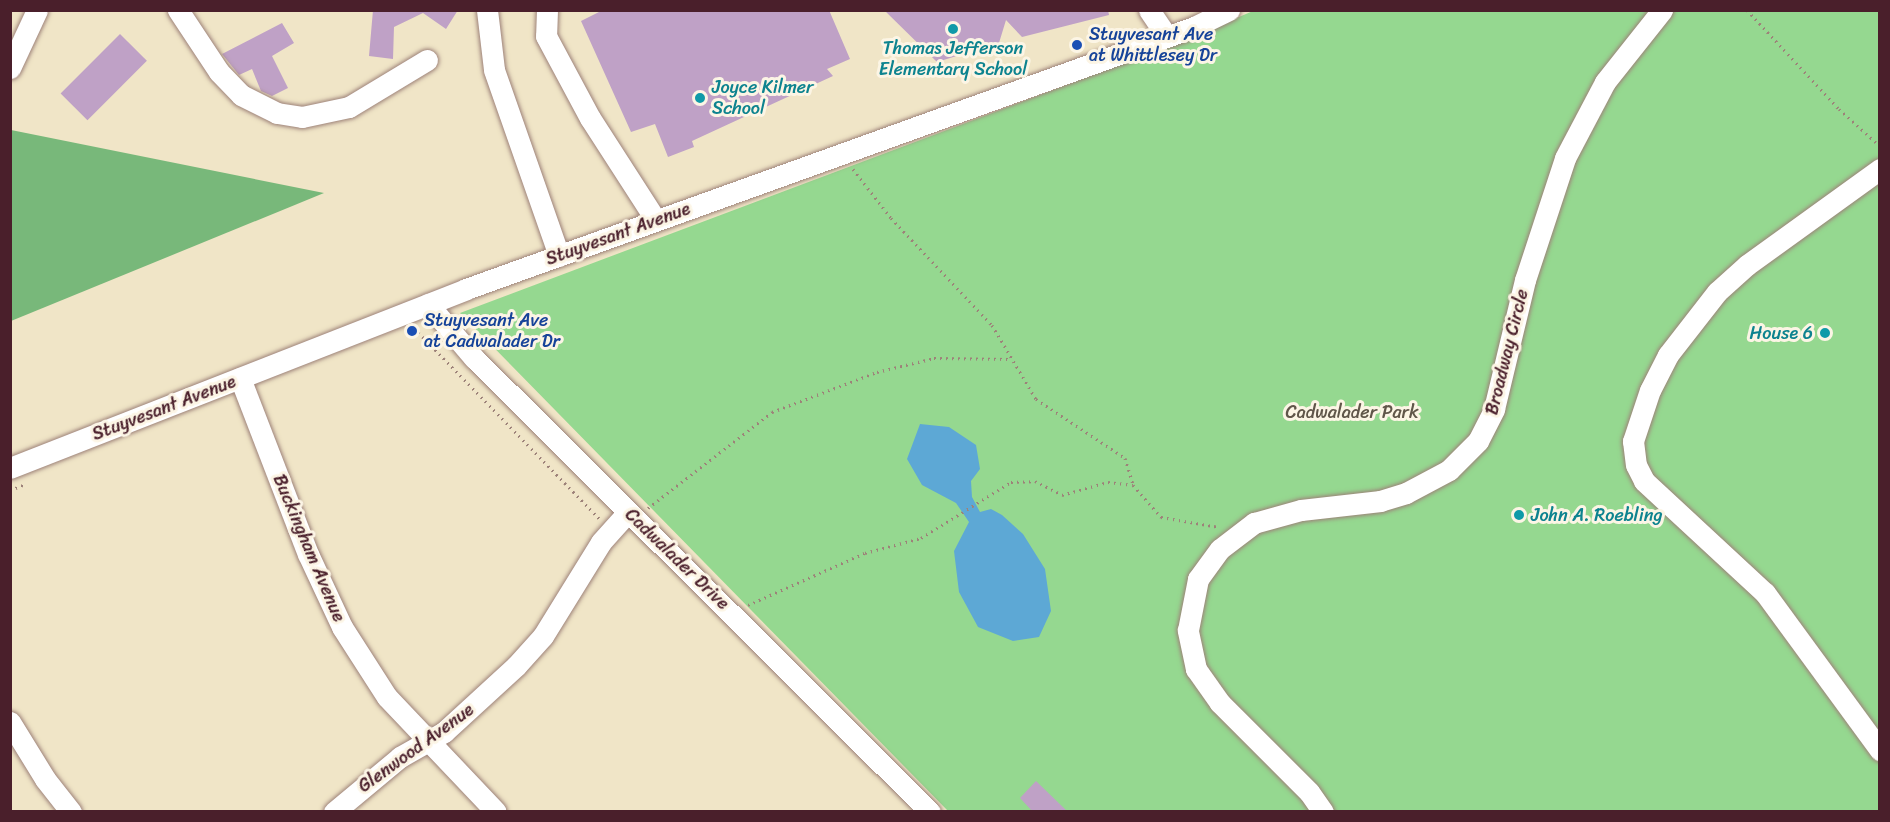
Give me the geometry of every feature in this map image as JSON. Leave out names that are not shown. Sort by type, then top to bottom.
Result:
[{"type":"street","points":[[11,66],[19,29],[37,10]]},
{"type":"street","points":[[178,10],[219,72],[240,95],[277,113],[302,117],[349,107],[427,60]]},
{"type":"street","points":[[487,10],[494,70],[559,256]]},
{"type":"street","points":[[547,10],[546,36],[590,118],[656,219]]},
{"type":"street","points":[[1149,10],[1167,37]]},
{"type":"street","name":"Stuyvesant Avenue","points":[[10,468],[428,304],[656,219],[1167,37],[1230,10]]},
{"type":"street","name":"Broadway Circle","points":[[1323,812],[1309,792],[1220,703],[1196,669],[1191,653],[1189,612],[1198,579],[1220,549],[1246,528],[1285,513],[1380,501],[1406,493],[1449,470],[1478,441],[1494,409],[1525,280],[1564,158],[1605,82],[1662,10]]},
{"type":"street","points":[[1880,169],[1747,265],[1717,292],[1668,355],[1650,390],[1633,441],[1636,465],[1653,492],[1718,546],[1765,593],[1880,750]]},
{"type":"street","name":"Cadwalader Drive","points":[[428,304],[474,358],[733,613],[930,812]]},
{"type":"street","name":"Buckingham Avenue","points":[[240,378],[308,554],[342,627],[381,688],[427,743],[496,812]]},
{"type":"street","name":"Glenwood Avenue","points":[[334,812],[400,757],[427,743],[474,706],[543,636],[611,531],[631,515]]},
{"type":"street","points":[[10,722],[45,779],[71,812]]},
{"type":"path","points":[[1747,10],[1839,109],[1880,146]]},
{"type":"path","points":[[851,166],[891,218],[992,325],[1010,359],[1036,399],[1125,458],[1133,485],[1161,517],[1246,528]]},
{"type":"path","points":[[412,325],[611,531]]},
{"type":"path","points":[[631,515],[772,412],[877,372],[934,358],[1010,359]]},
{"type":"path","points":[[10,490],[33,481]]},
{"type":"path","points":[[733,613],[865,553],[921,538],[960,517],[1011,482],[1035,481],[1062,495],[1108,482],[1133,485]]},
{"type":"green space","name":"Cadwalader Park","points":[[1253,11],[1879,11],[1879,811],[948,811],[460,313],[1173,45]]},
{"type":"green space","points":[[11,130],[324,193],[11,321]]},
{"type":"water","points":[[920,424],[949,427],[976,445],[980,469],[971,481],[972,497],[980,512],[991,509],[1002,515],[1023,534],[1045,569],[1051,611],[1039,637],[1013,641],[978,627],[959,592],[954,551],[969,522],[956,503],[922,485],[907,459]]},
{"type":"building","points":[[373,10],[458,10],[446,29],[423,13],[394,27],[393,59],[369,56]]},
{"type":"building","name":"Joyce Kilmer School","points":[[603,10],[829,10],[850,59],[827,69],[833,76],[692,141],[694,147],[668,157],[655,124],[631,132],[581,21]]},
{"type":"building","name":"Thomas Jefferson Elementary School","points":[[884,10],[1108,10],[1109,15],[1022,37],[1006,20],[999,43],[937,62]]},
{"type":"building","points":[[282,23],[294,43],[272,56],[288,88],[272,96],[261,91],[252,69],[239,75],[222,54]]},
{"type":"building","points":[[120,34],[147,61],[87,120],[61,93]]},
{"type":"building","points":[[1036,781],[1068,812],[1033,812],[1020,798]]},
{"type":"place","name":"Thomas Jefferson Elementary School","points":[[953,29]]},
{"type":"place","name":"Stuyvesant Ave at Whittlesey Dr","points":[[1077,45]]},
{"type":"place","name":"Joyce Kilmer School","points":[[700,98]]},
{"type":"place","name":"Stuyvesant Ave at Cadwalader Dr","points":[[412,331]]},
{"type":"place","name":"House 6","points":[[1825,333]]},
{"type":"place","name":"John A. Roebling","points":[[1519,515]]}]
